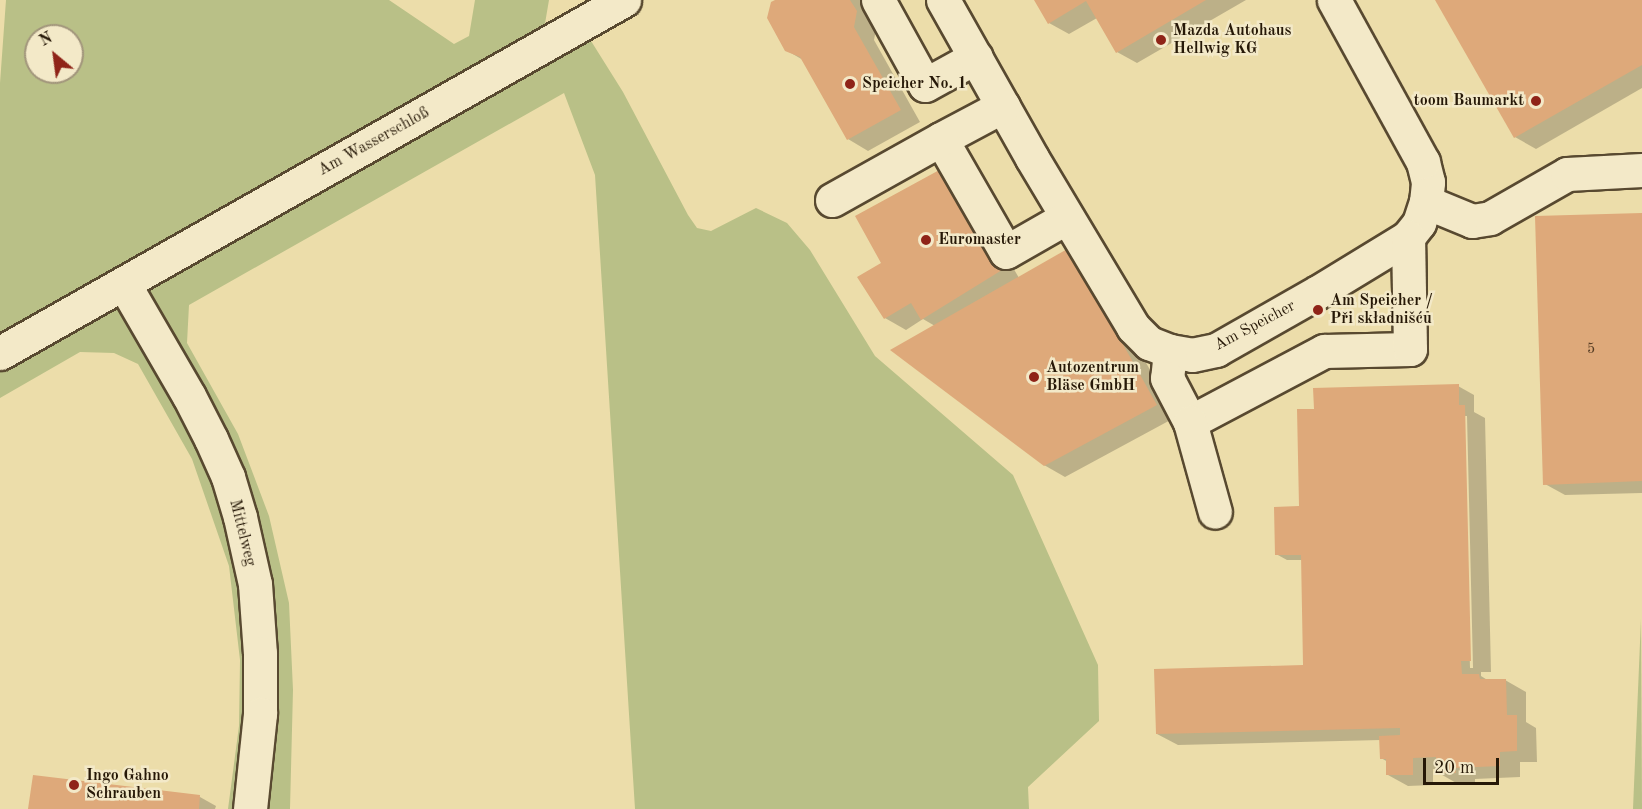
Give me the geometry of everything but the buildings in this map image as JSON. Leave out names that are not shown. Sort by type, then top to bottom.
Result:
[{"type":"street","name":"Am Wasserschloß","points":[[0,353],[624,0]]},
{"type":"street","points":[[878,0],[925,84],[976,57]]},
{"type":"street","name":"Am Speicher","points":[[943,0],[1067,217],[1133,327],[1149,343],[1170,351],[1192,355],[1216,350],[1408,237],[1419,223],[1426,202],[1428,182],[1424,162],[1334,0]]},
{"type":"street","points":[[832,200],[1003,106]]},
{"type":"street","points":[[942,140],[1006,252],[1067,217]]},
{"type":"street","points":[[1426,202],[1472,221],[1490,218],[1567,174],[1642,171]]},
{"type":"street","points":[[1190,422],[1324,351],[1410,349],[1408,237]]},
{"type":"street","name":"Mittelweg","points":[[124,284],[211,439],[228,477],[240,517],[255,584],[260,653],[260,714],[250,809]]},
{"type":"street","points":[[1170,351],[1167,378],[1190,422],[1215,512]]},
{"type":"green space","points":[[6,0],[389,0],[454,44],[469,36],[475,0],[549,0],[541,47],[581,25],[623,92],[697,228],[711,231],[756,208],[787,223],[810,250],[875,356],[1013,475],[1098,665],[1099,721],[1028,787],[1029,809],[635,809],[595,175],[564,93],[189,305],[187,343],[238,434],[269,516],[289,603],[293,690],[290,809],[228,809],[239,726],[240,660],[229,566],[192,459],[138,364],[114,353],[80,352],[0,398],[0,83]]},
{"type":"green space","points":[[1641,619],[1642,809],[1633,809]]},
{"type":"place","name":"Mazda Autohaus Hellwig KG","points":[[1161,40]]},
{"type":"place","name":"Speicher No. 1","points":[[850,84]]},
{"type":"place","name":"toom Baumarkt","points":[[1536,101]]},
{"type":"place","name":"Euromaster","points":[[926,240]]},
{"type":"place","name":"Am Speicher / Při składnišću","points":[[1318,310]]},
{"type":"place","name":"Autozentrum Bläse GmbH","points":[[1034,377]]},
{"type":"place","name":"Ingo Gahno Schrauben","points":[[74,785]]}]
